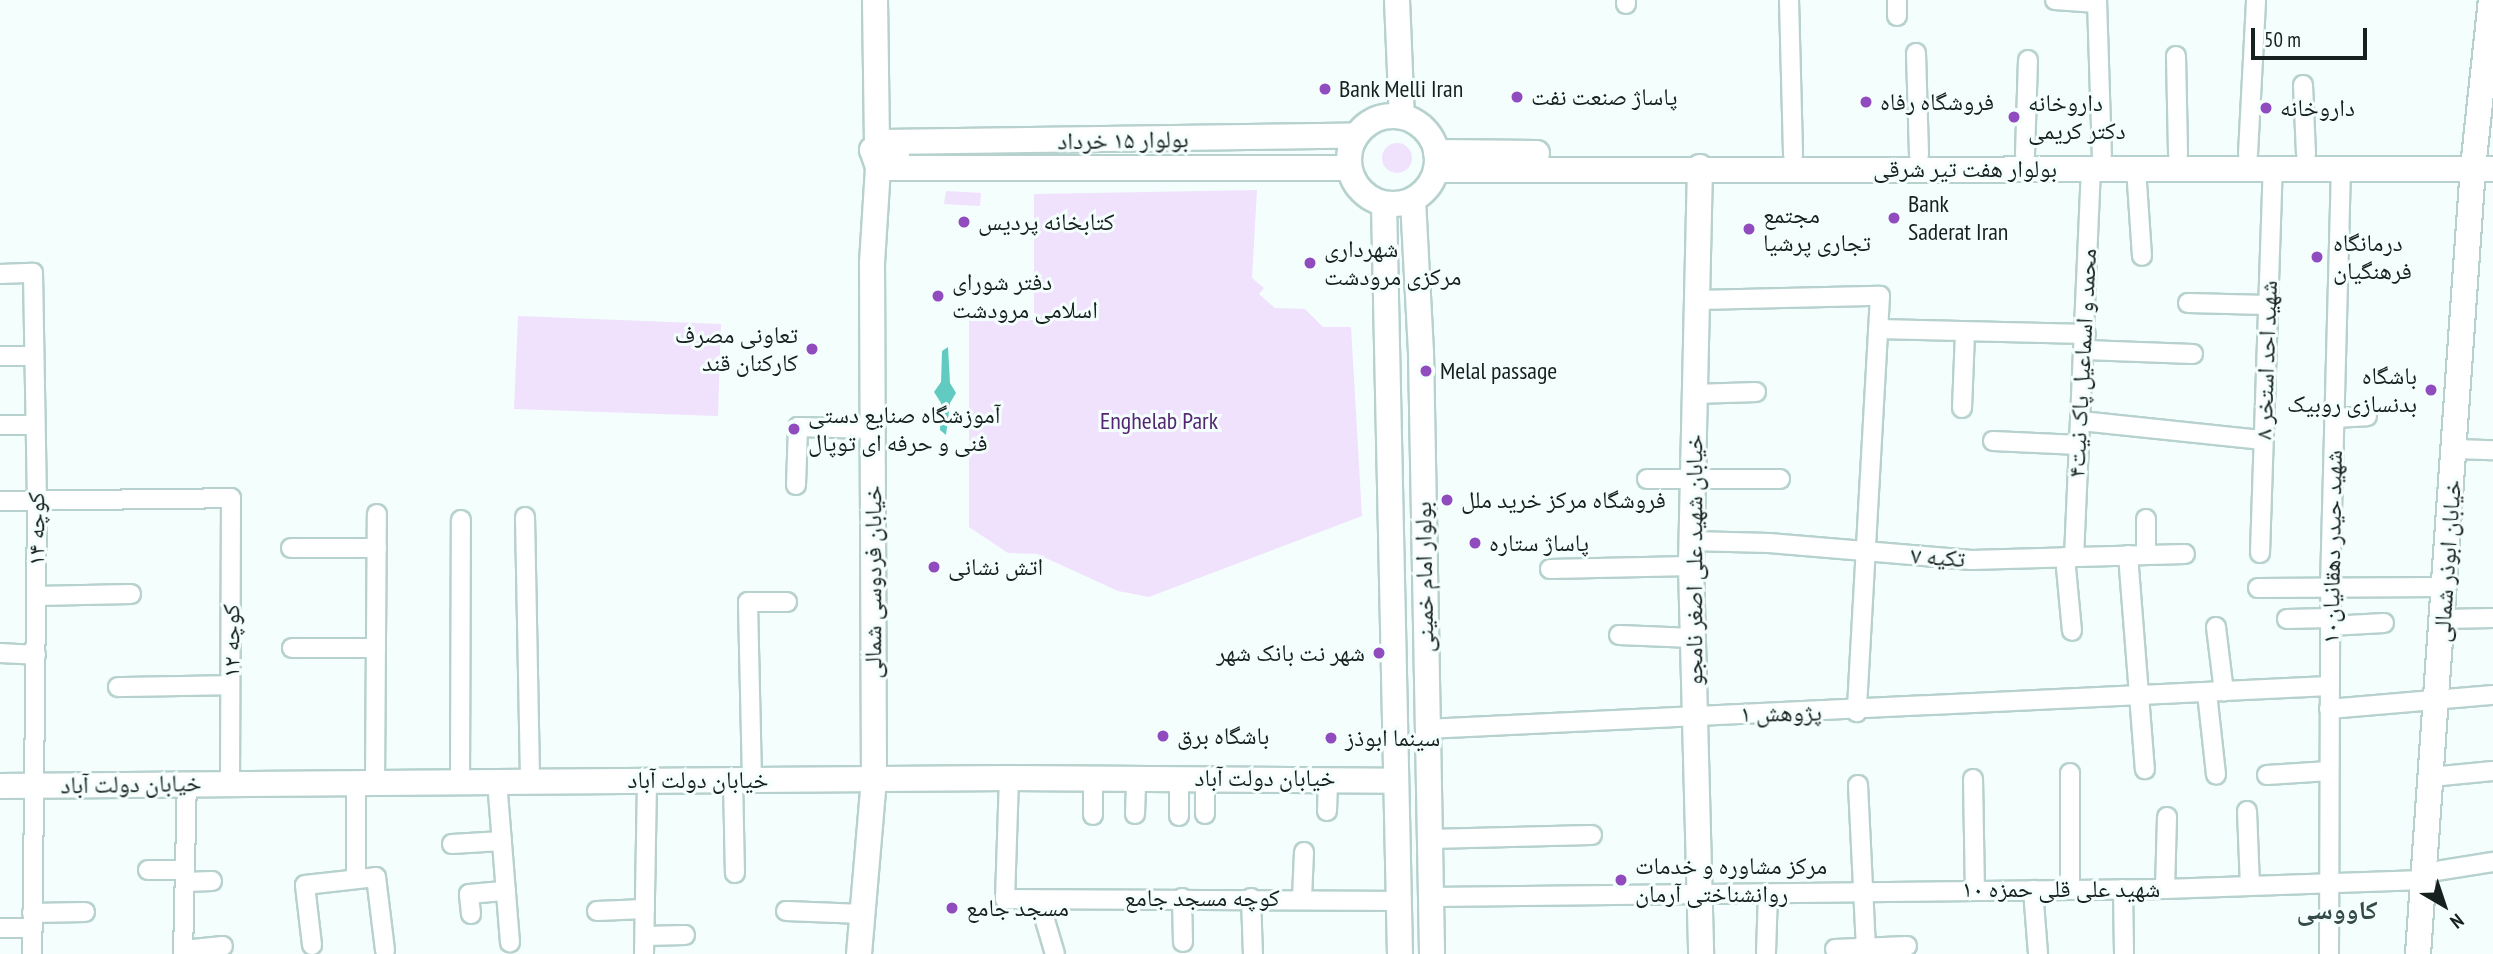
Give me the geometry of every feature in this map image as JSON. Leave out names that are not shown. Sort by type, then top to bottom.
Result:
[{"type":"main road","name":"خیابان فردوسی شمالی","points":[[859,954],[874,780],[872,263],[883,156],[875,0]]},
{"type":"main road","points":[[1382,0],[1393,117]]},
{"type":"main road","points":[[1393,117],[1397,0]]},
{"type":"main road","name":"خیابان ابوذر شمالی","points":[[2418,954],[2455,449],[2484,160],[2491,0]]},
{"type":"main road","points":[[1393,117],[1424,130],[1436,161],[1423,193],[1413,200],[1384,204],[1360,191],[1349,168],[1356,135],[1393,117]]},
{"type":"main road","name":"بولوار ۱۵ خرداد","points":[[883,156],[1356,135]]},
{"type":"main road","name":"بولوار هفت تیر شرقی","points":[[1436,161],[1700,167],[2096,162],[2178,154],[2306,154],[2484,160]]},
{"type":"main road","name":"بولوار هفت تیر شرقی","points":[[1436,161],[1919,155],[1993,162],[2025,155],[2136,167],[2341,168],[2484,160]]},
{"type":"main road","name":"بولوار ۱۵ خرداد","points":[[883,156],[1349,168]]},
{"type":"main road","name":"خیابان شهید علی اصغر نامجو","points":[[1700,167],[1691,554],[1701,954]]},
{"type":"main road","name":"بولوار امام خمینی","points":[[1413,200],[1421,352],[1432,954]]},
{"type":"main road","name":"بولوار امام خمینی","points":[[1384,204],[1400,954]]},
{"type":"main road","name":"خیابان دولت آباد","points":[[0,786],[1009,778],[1328,778],[1396,781]]},
{"type":"street","points":[[1789,0],[1793,155]]},
{"type":"street","points":[[2055,0],[2097,2]]},
{"type":"street","points":[[2248,154],[2256,0]]},
{"type":"street","name":"محمد و اسماعیل پاک نیت۴","points":[[2071,631],[2070,557],[2096,162],[2097,2]]},
{"type":"street","points":[[1916,53],[1919,155]]},
{"type":"street","points":[[2176,56],[2178,154]]},
{"type":"street","points":[[2025,155],[2028,60]]},
{"type":"street","points":[[2303,85],[2306,154]]},
{"type":"street","points":[[2136,167],[2142,256]]},
{"type":"street","name":"شهید احد استخر ۸","points":[[2260,553],[2273,167]]},
{"type":"street","name":"شهید حیدر دهقانیان۱۰","points":[[2329,954],[2330,587],[2341,168]]},
{"type":"street","name":"کوچه ۱۴","points":[[0,274],[33,274],[32,425],[37,502],[32,954]]},
{"type":"street","points":[[1698,300],[1880,296],[1857,712]]},
{"type":"street","points":[[2188,303],[2267,305]]},
{"type":"street","points":[[1878,329],[1965,332],[2193,354]]},
{"type":"street","points":[[1962,408],[1965,332]]},
{"type":"street","points":[[0,356],[32,356]]},
{"type":"street","points":[[1695,394],[1756,392]]},
{"type":"street","points":[[2334,418],[2367,416]]},
{"type":"street","points":[[2081,421],[2263,440]]},
{"type":"street","points":[[0,425],[32,425]]},
{"type":"street","points":[[796,485],[799,427],[873,429]]},
{"type":"street","points":[[1993,441],[2079,445]]},
{"type":"street","points":[[2455,449],[2493,450]]},
{"type":"street","points":[[1647,479],[1780,479]]},
{"type":"street","name":"کوچه ۱۲","points":[[37,502],[231,498],[230,783]]},
{"type":"street","points":[[0,501],[37,502]]},
{"type":"street","points":[[356,878],[376,648],[377,514]]},
{"type":"street","points":[[526,517],[530,781]]},
{"type":"street","points":[[2145,769],[2136,697],[2137,555],[2146,519]]},
{"type":"street","points":[[460,781],[461,520]]},
{"type":"street","points":[[291,548],[377,548]]},
{"type":"street","name":"تکیه ۷","points":[[1550,569],[1691,554],[1865,551],[1971,560],[2185,554]]},
{"type":"street","points":[[2258,588],[2446,587]]},
{"type":"street","points":[[36,596],[131,594]]},
{"type":"street","points":[[734,873],[743,780],[748,603],[787,602]]},
{"type":"street","points":[[2443,619],[2493,618]]},
{"type":"street","points":[[2287,619],[2384,623]]},
{"type":"street","points":[[2216,627],[2216,775]]},
{"type":"street","points":[[1619,635],[1693,638]]},
{"type":"street","points":[[292,648],[376,648]]},
{"type":"street","points":[[0,653],[36,655]]},
{"type":"street","points":[[118,687],[230,685]]},
{"type":"street","name":"پژوهش ۱","points":[[1426,729],[1695,715],[1857,712],[2329,686]]},
{"type":"street","points":[[2329,709],[2493,695]]},
{"type":"street","points":[[2267,775],[2329,771]]},
{"type":"street","points":[[2431,778],[2493,771]]},
{"type":"street","points":[[2070,773],[2070,890]]},
{"type":"street","name":"کوچه مسجد جامع","points":[[1009,778],[1004,899],[1303,898],[1399,901]]},
{"type":"street","points":[[1093,778],[1093,815]]},
{"type":"street","points":[[1135,814],[1136,778]]},
{"type":"street","points":[[1179,778],[1179,816]]},
{"type":"street","points":[[1205,778],[1205,814]]},
{"type":"street","points":[[1327,811],[1328,778]]},
{"type":"street","points":[[1973,779],[1975,890]]},
{"type":"street","points":[[648,780],[644,945],[685,934]]},
{"type":"street","points":[[497,781],[510,942]]},
{"type":"street","points":[[187,783],[184,946],[223,946]]},
{"type":"street","points":[[1858,785],[1866,948]]},
{"type":"street","points":[[2247,811],[2250,886]]},
{"type":"street","points":[[2165,889],[2167,817]]},
{"type":"street","points":[[1429,839],[1592,835]]},
{"type":"street","points":[[452,845],[502,841]]},
{"type":"street","points":[[1303,898],[1304,852]]},
{"type":"street","name":"شهید علی قلی حمزه ۱۰","points":[[1431,897],[2165,889],[2424,877],[2493,862]]},
{"type":"street","points":[[148,870],[212,881]]},
{"type":"street","points":[[312,945],[305,885],[376,877],[385,950]]},
{"type":"street","points":[[2123,889],[2124,954]]},
{"type":"street","points":[[2033,890],[2038,954]]},
{"type":"street","points":[[471,914],[469,894],[506,891]]},
{"type":"street","points":[[1766,953],[1768,894]]},
{"type":"street","points":[[1182,898],[1183,942]]},
{"type":"street","points":[[1251,898],[1253,954]]},
{"type":"street","points":[[1039,900],[1055,954]]},
{"type":"street","points":[[597,911],[645,909]]},
{"type":"street","points":[[786,911],[863,914]]},
{"type":"street","points":[[0,928],[85,912]]},
{"type":"street","points":[[1835,949],[1908,946]]},
{"type":"green space","points":[[1397,143],[1407,148],[1412,158],[1407,168],[1397,173],[1387,168],[1382,158],[1387,148]]},
{"type":"green space","name":"Enghelab Park","points":[[1257,190],[1252,278],[1264,288],[1259,294],[1275,308],[1305,309],[1323,327],[1351,327],[1362,516],[1149,597],[1118,591],[1037,554],[1008,553],[969,527],[969,321],[1034,320],[1034,194]]},
{"type":"green space","points":[[946,191],[981,193],[980,206],[944,204]]},
{"type":"green space","points":[[518,316],[721,324],[718,416],[514,409]]},
{"type":"water","points":[[948,347],[950,383],[956,393],[950,403],[946,435],[940,430],[941,403],[934,392],[941,382],[942,351]]},
{"type":"place","name":"Bank Melli Iran","points":[[1325,89]]},
{"type":"place","name":"پاساژ صنعت نفت","points":[[1517,97]]},
{"type":"place","name":"فروشگاه رفاه","points":[[1866,102]]},
{"type":"place","name":"داروخانه","points":[[2266,108]]},
{"type":"place","name":"داروخانه دکتر کریمی","points":[[2014,117]]},
{"type":"place","name":"Bank Saderat Iran","points":[[1894,218]]},
{"type":"place","name":"کتابخانه پردیس","points":[[964,222]]},
{"type":"place","name":"مجتمع تجاری پرشیا","points":[[1749,229]]},
{"type":"place","name":"درمانگاه فرهنگیان","points":[[2317,257]]},
{"type":"place","name":"شهرداری مرکزی مرودشت","points":[[1310,263]]},
{"type":"place","name":"دفتر شورای اسلامی مرودشت","points":[[938,296]]},
{"type":"place","name":"تعاونی مصرف کارکنان قند","points":[[812,349]]},
{"type":"place","name":"Melal passage","points":[[1426,371]]},
{"type":"place","name":"باشگاه بدنسازی روبیک","points":[[2431,390]]},
{"type":"place","name":"آموزشگاه صنایع دستی فنی و حرفه ای توپال","points":[[794,429]]},
{"type":"place","name":"فروشگاه مرکز خرید ملل","points":[[1447,500]]},
{"type":"place","name":"پاساژ ستاره","points":[[1475,543]]},
{"type":"place","name":"اتش نشانی","points":[[934,567]]},
{"type":"place","name":"شهر نت بانک شهر","points":[[1379,653]]},
{"type":"place","name":"باشگاه برق","points":[[1163,736]]},
{"type":"place","name":"سینما ابوذز","points":[[1331,738]]},
{"type":"place","name":"مرکز مشاوره و خدمات روانشناختی آرمان","points":[[1621,880]]},
{"type":"place","name":"مسجد جامع","points":[[952,908]]},
{"type":"district","name":"کاووسی","points":[[2337,910]]}]
